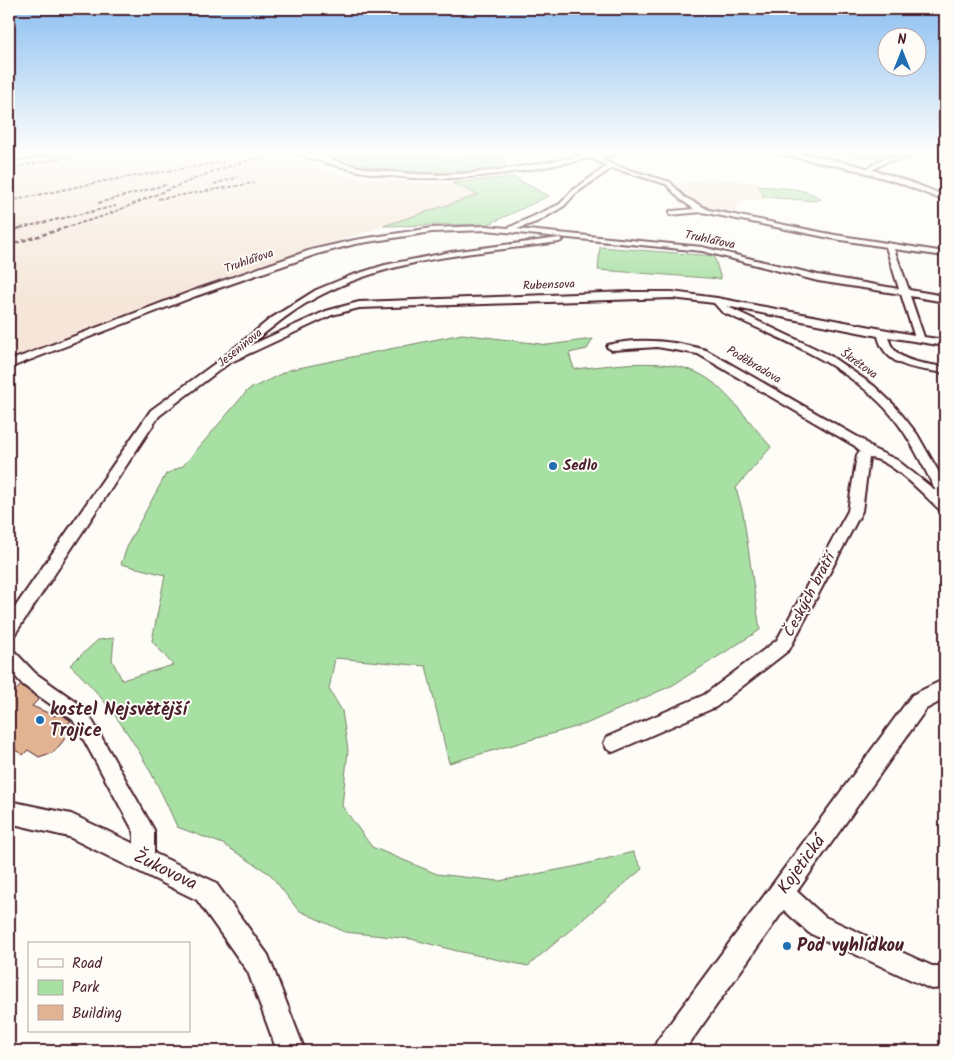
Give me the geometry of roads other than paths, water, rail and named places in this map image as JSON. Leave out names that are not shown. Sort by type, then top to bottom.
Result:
[{"type":"street","name":"Truhlářova","points":[[509,229],[550,213],[562,206],[566,200]]},
{"type":"street","points":[[686,200],[702,210],[738,219],[890,247],[945,254]]},
{"type":"street","points":[[673,213],[702,210]]},
{"type":"street","name":"Truhlářova","points":[[9,365],[193,294],[331,247],[432,230],[456,228],[509,229],[702,249],[818,278],[945,299]]},
{"type":"street","name":"Jeseninova","points":[[9,628],[84,514],[155,413],[299,303],[352,278],[388,267],[452,254],[582,238]]},
{"type":"street","points":[[890,247],[920,339]]},
{"type":"street","name":"Rubensova","points":[[225,360],[329,313],[367,304],[629,294],[672,295],[716,301],[882,334],[945,343]]},
{"type":"street","name":"Škrétova","points":[[716,301],[725,310],[824,356],[850,372],[877,393],[908,429],[945,495]]},
{"type":"street","points":[[882,334],[886,350],[896,359],[910,364],[945,370]]},
{"type":"street","name":"Poděbradova","points":[[612,347],[625,344],[673,345],[702,352],[859,443],[868,452]]},
{"type":"street","points":[[868,452],[877,453],[891,460],[945,506]]},
{"type":"street","name":"Českých bratří","points":[[613,743],[710,701],[783,645],[855,510],[863,455],[868,452]]},
{"type":"street","points":[[9,657],[29,679],[79,714],[144,830],[144,861]]},
{"type":"street","name":"Kojetická","points":[[667,1051],[919,702],[945,689]]},
{"type":"street","name":"Žukovova","points":[[9,812],[71,826],[206,890],[259,964],[291,1051]]},
{"type":"street","points":[[782,893],[817,925],[931,978],[945,977]]},
{"type":"railway","points":[[98,203],[107,200]]},
{"type":"railway","points":[[64,228],[104,216],[142,200]]},
{"type":"railway","points":[[22,228],[116,206]]},
{"type":"railway","points":[[9,245],[68,227]]},
{"type":"railway","points":[[9,231],[22,228]]},
{"type":"place","name":"Sedlo","points":[[553,466]]},
{"type":"place","name":"kostel Nejsvětější Trojice","points":[[40,720]]},
{"type":"place","name":"Pod vyhlídkou","points":[[787,946]]}]
